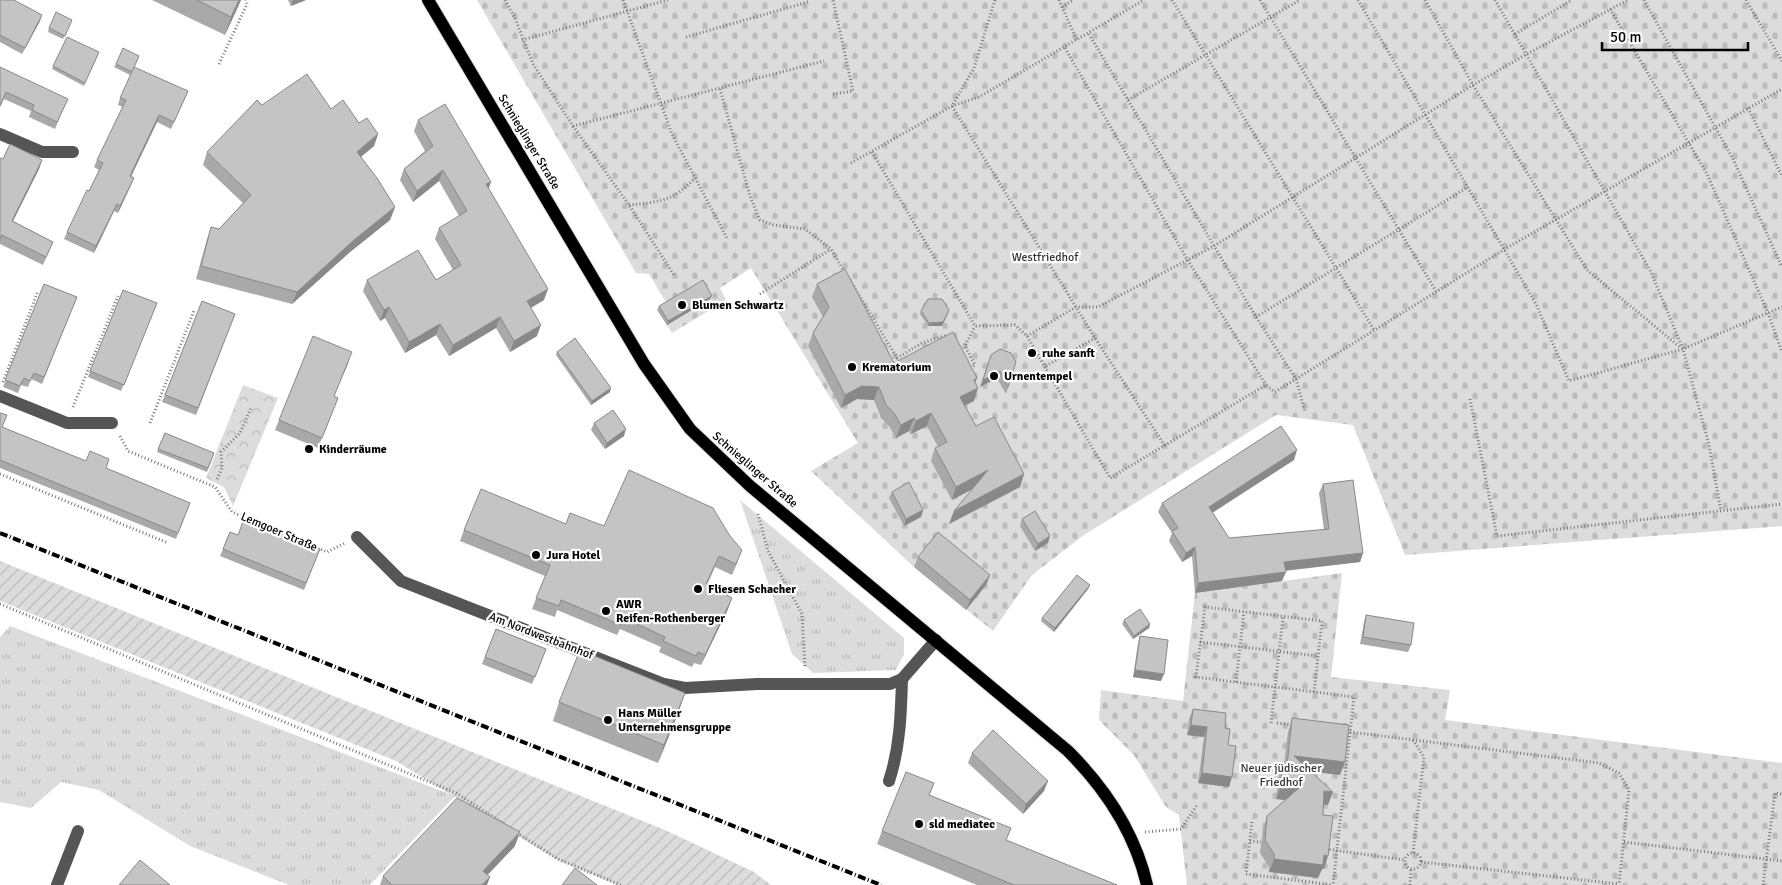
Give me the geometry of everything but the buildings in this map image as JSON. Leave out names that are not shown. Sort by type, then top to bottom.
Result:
[{"type":"main road","name":"Schnieglinger Straße","points":[[428,0],[665,396],[705,446],[750,486],[1043,729],[1080,763],[1102,789],[1129,834],[1147,885]]},
{"type":"street","points":[[0,134],[42,152],[73,152]]},
{"type":"street","points":[[0,396],[67,423],[112,423]]},
{"type":"street","name":"Am Nordwestbahnhof","points":[[357,537],[401,581],[664,684],[685,688],[806,684],[890,684],[902,679]]},
{"type":"street","points":[[889,781],[896,761],[901,716],[902,679],[936,640]]},
{"type":"street","points":[[57,885],[78,831]]},
{"type":"path","points":[[219,64],[247,4],[246,0]]},
{"type":"path","points":[[505,0],[515,18],[533,64],[674,275]]},
{"type":"path","points":[[623,0],[672,134],[728,240]]},
{"type":"path","points":[[522,40],[668,0]]},
{"type":"path","points":[[833,0],[853,91],[833,94]]},
{"type":"path","points":[[952,106],[974,68],[995,0]]},
{"type":"path","points":[[1059,0],[1077,41]]},
{"type":"path","points":[[1062,7],[1074,0]]},
{"type":"path","points":[[852,163],[952,106],[979,97],[1144,0]]},
{"type":"path","points":[[1172,0],[1294,196],[1374,330]]},
{"type":"path","points":[[1260,0],[1436,291]]},
{"type":"path","points":[[1128,100],[1300,0]]},
{"type":"path","points":[[1358,0],[1536,304],[1570,381],[1682,349],[1782,307]]},
{"type":"path","points":[[1425,0],[1473,85],[1587,270],[1682,349]]},
{"type":"path","points":[[1495,0],[1651,272],[1682,349],[1709,445],[1721,511]]},
{"type":"path","points":[[1515,34],[1572,0]]},
{"type":"path","points":[[1027,336],[1076,307],[1098,307],[1214,246],[1426,116],[1473,85],[1526,54],[1628,0]]},
{"type":"path","points":[[1644,0],[1716,126],[1782,267]]},
{"type":"path","points":[[1746,0],[1782,61]]},
{"type":"path","points":[[686,37],[808,2]]},
{"type":"path","points":[[1610,9],[1707,174],[1768,313],[1782,352]]},
{"type":"path","points":[[1089,34],[1256,317],[1296,379],[1306,412]]},
{"type":"path","points":[[1065,48],[1187,259],[1266,385],[1275,392],[1504,249],[1606,192],[1687,142],[1782,88]]},
{"type":"path","points":[[573,126],[824,61]]},
{"type":"path","points":[[720,88],[750,196],[760,220],[774,225],[805,229],[831,249],[897,358],[922,343],[947,335],[951,343]]},
{"type":"path","points":[[952,106],[1095,338],[1165,446]]},
{"type":"path","points":[[1748,108],[1782,176]]},
{"type":"path","points":[[872,152],[975,326]]},
{"type":"path","points":[[629,205],[662,201],[676,196],[696,178]]},
{"type":"path","points":[[1256,317],[1468,187]]},
{"type":"path","points":[[760,294],[831,249]]},
{"type":"path","points":[[0,390],[38,291]]},
{"type":"path","points":[[67,423],[118,296]]},
{"type":"path","points":[[150,423],[194,311]]},
{"type":"path","points":[[975,326],[1014,325],[1027,336],[1110,478],[1266,385]]},
{"type":"path","points":[[962,364],[966,370],[975,365],[965,346],[975,326]]},
{"type":"path","points":[[1046,366],[1095,338]]},
{"type":"path","points":[[1470,398],[1498,536],[1782,504]]},
{"type":"path","points":[[217,479],[222,468],[221,452],[240,433],[251,408]]},
{"type":"path","name":"Lemgoer Straße","points":[[112,423],[128,451],[215,488],[232,512],[327,552],[357,537]]},
{"type":"path","points":[[0,474],[168,543]]},
{"type":"path","points":[[750,486],[768,552],[802,614],[806,684]]},
{"type":"path","points":[[0,604],[456,793],[558,859],[621,885]]},
{"type":"path","points":[[1252,822],[1246,874],[1333,885],[1354,697],[1314,692],[1236,682],[1196,677],[1204,607],[1322,621],[1314,692]]},
{"type":"path","points":[[1236,682],[1244,612]]},
{"type":"path","points":[[1271,722],[1283,616]]},
{"type":"path","points":[[1200,642],[1318,656]]},
{"type":"path","points":[[1277,723],[1295,726]]},
{"type":"path","points":[[1340,731],[1599,763],[1619,773],[1629,790],[1619,885],[1420,862]]},
{"type":"path","points":[[1413,740],[1424,757],[1413,853]]},
{"type":"path","points":[[1763,885],[1775,793],[1782,794]]},
{"type":"path","points":[[1129,834],[1181,829],[1196,805]]},
{"type":"path","points":[[1250,841],[1261,842]]},
{"type":"path","points":[[1624,842],[1782,861]]},
{"type":"path","points":[[1326,849],[1405,860]]},
{"type":"path","points":[[1413,853],[1419,856],[1420,862],[1418,867],[1411,868],[1406,865],[1405,860],[1407,855],[1413,853]]},
{"type":"path","points":[[1410,885],[1411,868]]},
{"type":"green space","name":"Westfriedhof","points":[[477,0],[1782,0],[1782,526],[1405,555],[1353,425],[1276,415],[1084,535],[1032,575],[993,631],[914,567],[811,471],[858,443],[751,268],[720,288],[726,300],[672,333],[659,313],[667,304],[649,274],[636,273]]},
{"type":"green space","points":[[243,385],[278,398],[233,506],[224,487],[206,478]]},
{"type":"green space","points":[[740,500],[904,638],[904,654],[896,670],[813,673],[792,654]]},
{"type":"green space","points":[[0,561],[665,830],[754,872],[771,885],[617,885],[557,860],[396,761],[0,601]]},
{"type":"green space","name":"Neuer jüdischer Friedhof","points":[[1342,573],[1331,677],[1450,690],[1445,720],[1782,763],[1782,885],[1187,885],[1179,815],[1166,807],[1134,755],[1099,720],[1101,690],[1183,701],[1195,593]]},
{"type":"green space","points":[[10,626],[455,796],[370,885],[289,885],[190,846],[99,790],[61,782],[31,808],[0,802],[0,637]]},
{"type":"railway","points":[[0,533],[881,885]]},
{"type":"place","name":"Blumen Schwartz","points":[[682,305]]},
{"type":"place","name":"ruhe sanft","points":[[1032,353]]},
{"type":"place","name":"Krematorium","points":[[852,367]]},
{"type":"place","name":"Urnentempel","points":[[994,376]]},
{"type":"place","name":"Kinderräume","points":[[309,449]]},
{"type":"place","name":"Jura Hotel","points":[[536,555]]},
{"type":"place","name":"Fliesen Schacher","points":[[698,589]]},
{"type":"place","name":"AWR Reifen-Rothenberger","points":[[606,611]]},
{"type":"place","name":"Hans Müller Unternehmensgruppe","points":[[608,720]]},
{"type":"place","name":"sld mediatec","points":[[919,824]]}]
